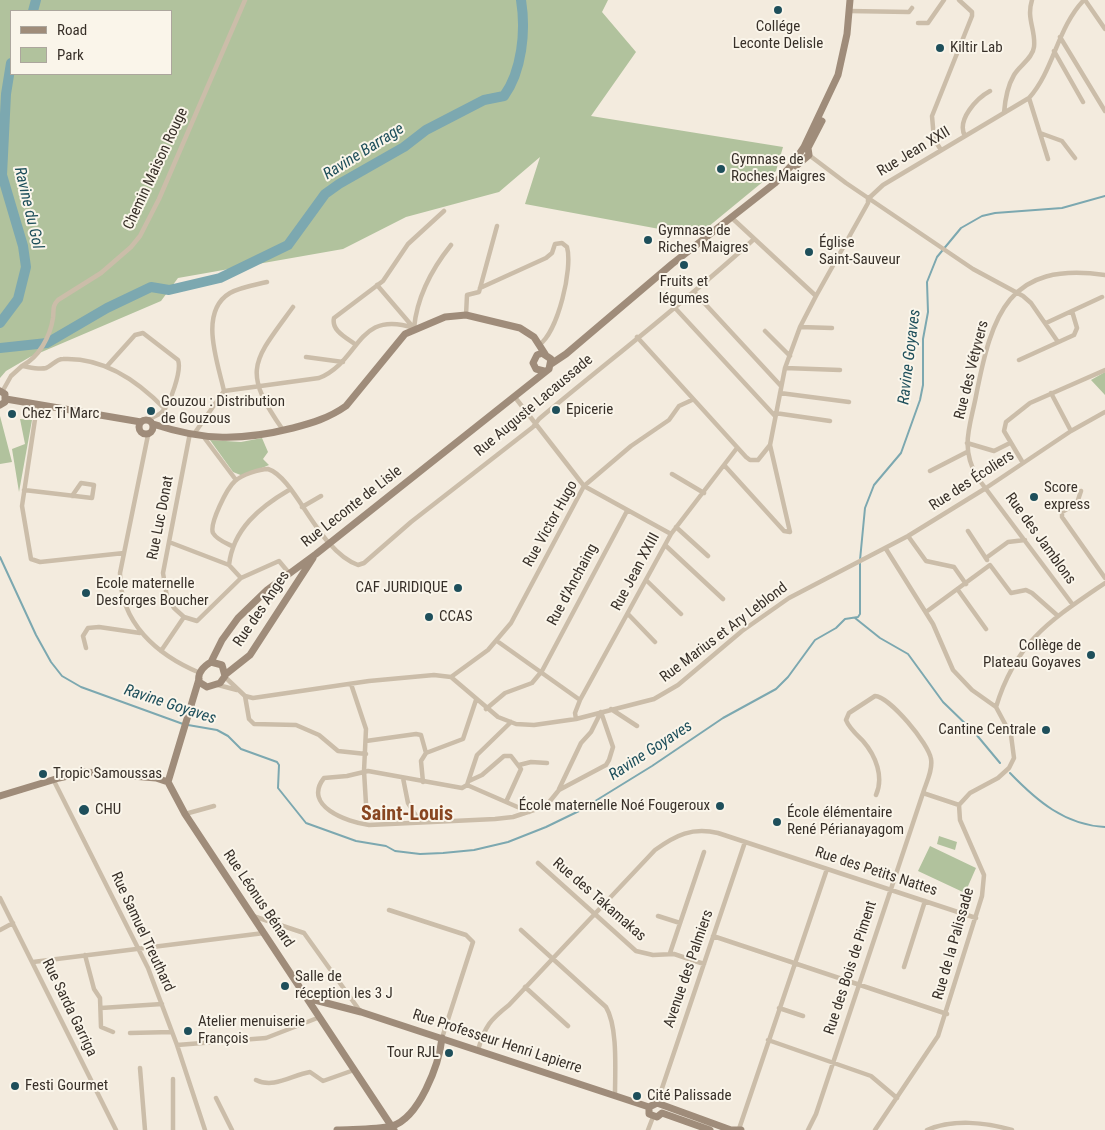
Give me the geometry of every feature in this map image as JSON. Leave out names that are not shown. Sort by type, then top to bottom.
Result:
[{"type":"main road","points":[[537,355],[533,360],[535,367],[544,371],[672,264],[775,183],[805,153],[842,77],[847,55],[852,0]]},
{"type":"main road","points":[[1,392],[6,399],[128,421],[149,429],[164,429],[203,436],[232,438],[283,430],[317,422],[334,414],[346,406],[396,342],[414,328],[445,317],[466,315],[508,324],[527,331],[551,364]]},
{"type":"main road","points":[[527,331],[537,355]]},
{"type":"main road","points":[[537,355],[546,355],[572,348]]},
{"type":"main road","name":"Rue Leconte de Lisle","points":[[525,386],[535,367]]},
{"type":"main road","name":"Rue Leconte de Lisle","points":[[211,662],[222,640],[238,618],[289,573],[316,554],[544,371]]},
{"type":"main road","points":[[0,405],[6,399]]},
{"type":"main road","points":[[139,424],[149,429]]},
{"type":"main road","name":"Rue des Anges","points":[[225,676],[250,654],[316,554]]},
{"type":"main road","points":[[0,796],[53,780],[90,772],[156,778],[168,782],[199,676],[211,662],[222,665],[225,676],[216,685],[208,687],[192,700]]},
{"type":"main road","points":[[199,676],[208,687]]},
{"type":"main road","name":"Rue Léonus Bénard","points":[[168,782],[185,814],[393,1128]]},
{"type":"main road","name":"Rue Professeur Henri Lapierre","points":[[307,998],[361,1012],[649,1107]]},
{"type":"main road","points":[[337,1130],[393,1128],[402,1121],[423,1096],[442,1038]]},
{"type":"main road","points":[[660,1108],[657,1117],[652,1117],[649,1114],[649,1107],[660,1108],[735,1130]]},
{"type":"main road","points":[[660,1108],[710,1130]]},
{"type":"street","name":"Chemin Maison Rouge","points":[[1,392],[11,376],[22,366],[32,361],[43,344],[49,332],[54,305],[58,300],[101,273],[131,247],[140,236],[159,199],[245,0]]},
{"type":"street","points":[[918,24],[928,23],[944,0]]},
{"type":"street","points":[[941,150],[934,139],[932,116],[972,16],[972,12],[959,0]]},
{"type":"street","points":[[1004,113],[1006,96],[1014,75],[1030,56],[1034,45],[1029,16],[1032,0]]},
{"type":"street","name":"Rue Jean XXII","points":[[725,466],[784,531],[788,533],[791,530],[770,445],[785,368],[800,327],[868,204],[868,199],[882,185],[1028,98],[1041,81],[1073,11],[1085,0],[1105,29]]},
{"type":"street","points":[[851,11],[909,12],[912,8]]},
{"type":"street","points":[[1060,37],[1105,111]]},
{"type":"street","points":[[1054,51],[1084,102]]},
{"type":"street","points":[[965,136],[964,127],[971,106],[990,90]]},
{"type":"street","points":[[1028,98],[1048,159]]},
{"type":"street","points":[[1040,133],[1062,141],[1075,158]]},
{"type":"street","points":[[805,153],[868,199],[973,269],[1031,302],[1058,342]]},
{"type":"street","points":[[356,345],[336,330],[334,318],[383,281],[408,244],[444,210]]},
{"type":"street","points":[[732,218],[753,240],[816,296]]},
{"type":"street","points":[[466,315],[467,295],[479,292],[497,226]]},
{"type":"street","name":"Rue Auguste Lacaussade","points":[[236,480],[268,469],[277,473],[328,543],[352,563],[358,565],[364,563],[411,522],[536,423],[637,338],[676,309],[753,240]]},
{"type":"street","points":[[480,288],[546,258],[552,253],[555,244],[562,243],[567,247],[568,269],[564,290],[550,333],[545,341],[539,345]]},
{"type":"street","points":[[414,328],[415,315],[426,284],[436,263],[451,245]]},
{"type":"street","name":"Rue des Vétyvers","points":[[966,452],[990,334],[999,314],[1015,293],[1037,280],[1055,274],[1081,272],[1105,275]]},
{"type":"street","points":[[224,391],[212,337],[215,315],[228,294],[267,282]]},
{"type":"street","points":[[377,285],[414,328]]},
{"type":"street","points":[[695,292],[781,386]]},
{"type":"street","points":[[1046,323],[1102,297]]},
{"type":"street","points":[[283,430],[268,409],[257,387],[258,359],[265,345],[293,307]]},
{"type":"street","points":[[676,309],[775,414],[830,421]]},
{"type":"street","points":[[1019,360],[1074,335],[1077,331],[1072,311]]},
{"type":"street","points":[[192,434],[224,391],[319,378],[329,374],[344,362],[367,331],[387,325],[401,324],[414,328]]},
{"type":"street","points":[[800,327],[832,328]]},
{"type":"street","points":[[765,331],[790,356]]},
{"type":"street","points":[[108,365],[135,336],[143,332],[151,336],[176,357],[180,364],[172,397],[149,429],[120,573],[120,589],[128,613],[140,633],[161,651],[199,676]]},
{"type":"street","points":[[637,338],[746,458],[754,461],[762,457],[770,445]]},
{"type":"street","points":[[306,357],[344,362]]},
{"type":"street","points":[[22,366],[46,368],[63,359],[108,365],[149,394],[165,409]]},
{"type":"street","points":[[785,368],[840,370]]},
{"type":"street","points":[[1022,463],[1004,431],[1006,422],[1030,403],[1105,370]]},
{"type":"street","points":[[780,393],[849,402]]},
{"type":"street","points":[[1051,393],[1071,431]]},
{"type":"street","points":[[514,396],[584,486],[672,534]]},
{"type":"street","name":"Rue Victor Hugo","points":[[451,677],[476,661],[497,641],[511,623],[584,486],[631,446],[669,420],[679,406],[692,400]]},
{"type":"street","points":[[37,406],[22,506],[29,556],[34,562],[124,553]]},
{"type":"street","name":"Rue des Écoliers","points":[[866,558],[908,536],[986,488],[1071,431],[1105,412]]},
{"type":"street","name":"Rue Luc Donat","points":[[184,617],[174,608],[167,597],[163,573],[192,434]]},
{"type":"street","points":[[203,436],[236,480],[223,500],[212,525],[216,537],[232,546]]},
{"type":"street","points":[[967,443],[994,451],[1010,443]]},
{"type":"street","name":"Rue Jean XXIII","points":[[576,719],[575,713],[580,700],[665,544],[737,448]]},
{"type":"street","points":[[930,471],[966,452],[969,462],[986,488]]},
{"type":"street","points":[[672,474],[704,494]]},
{"type":"street","points":[[24,490],[72,496],[92,498],[94,485],[81,483],[72,496]]},
{"type":"street","name":"Rue des Jamblons","points":[[986,488],[1073,605]]},
{"type":"street","points":[[229,565],[232,546],[248,521],[266,504],[290,490]]},
{"type":"street","points":[[1081,491],[1078,503],[1062,512],[1062,517],[1105,578]]},
{"type":"street","points":[[302,507],[321,496]]},
{"type":"street","name":"Rue d'Anchaing","points":[[542,671],[627,510]]},
{"type":"street","points":[[676,527],[708,556]]},
{"type":"street","points":[[968,531],[1011,593],[1026,590],[1058,616]]},
{"type":"street","points":[[908,536],[926,561],[954,567],[966,584]]},
{"type":"street","points":[[986,558],[1008,542],[1025,540]]},
{"type":"street","points":[[169,542],[229,565],[241,578]]},
{"type":"street","points":[[665,544],[723,599]]},
{"type":"street","points":[[886,549],[926,612],[954,670],[972,690],[996,707],[1011,735],[1013,763],[1005,774],[970,792],[959,805],[923,793]]},
{"type":"street","name":"Rue Marius et Ary Leblond","points":[[451,677],[486,709],[511,722],[534,725],[576,719],[654,699],[678,685],[742,631],[788,598],[866,558]]},
{"type":"street","points":[[161,651],[184,617],[197,621],[241,578],[278,561],[289,573]]},
{"type":"street","points":[[926,612],[990,565]]},
{"type":"street","points":[[646,580],[681,614]]},
{"type":"street","points":[[996,707],[1007,679],[1024,648],[1036,634],[1105,583]]},
{"type":"street","points":[[958,590],[986,629]]},
{"type":"street","points":[[628,614],[655,642]]},
{"type":"street","points":[[86,648],[83,636],[88,628],[99,627],[140,633]]},
{"type":"street","points":[[497,641],[542,671],[580,700]]},
{"type":"street","points":[[486,709],[505,693],[532,683],[542,671]]},
{"type":"street","points":[[225,676],[231,685],[245,696],[249,719],[254,724],[296,725],[319,735],[338,752],[366,754]]},
{"type":"street","points":[[245,696],[262,697],[418,676],[451,677]]},
{"type":"street","points":[[351,684],[365,726],[366,754],[364,771],[366,804]]},
{"type":"street","points":[[216,685],[240,691]]},
{"type":"street","name":"Rue des Bois de Piment","points":[[808,1130],[833,1063],[923,793],[932,760],[929,750],[922,739],[888,702],[875,696],[849,714],[846,720],[865,744],[874,760],[880,781],[876,795]]},
{"type":"street","points":[[423,782],[421,761],[426,753],[463,739],[476,700]]},
{"type":"street","points":[[610,709],[637,726]]},
{"type":"street","points":[[559,790],[606,765],[610,760],[613,747],[600,712]]},
{"type":"street","points":[[506,802],[520,772],[519,765],[512,756],[504,756],[482,775],[456,788],[364,771],[347,776],[324,778],[318,790],[320,803],[335,814],[358,824],[496,819],[530,812],[550,804],[559,790],[581,742],[591,732],[600,712]]},
{"type":"street","points":[[468,783],[478,755],[511,722]]},
{"type":"street","points":[[366,741],[419,734],[423,738],[426,753]]},
{"type":"street","points":[[519,765],[531,762],[547,763]]},
{"type":"street","points":[[404,778],[408,803],[420,822]]},
{"type":"street","name":"Rue Samuel Treuthard","points":[[53,780],[139,949],[177,1045],[205,1130]]},
{"type":"street","points":[[468,783],[530,812]]},
{"type":"street","name":"Rue de la Palissade","points":[[875,1130],[938,1036],[947,1014],[982,896],[984,876],[960,820],[959,805]]},
{"type":"street","points":[[185,814],[214,806]]},
{"type":"street","name":"Rue des Petits Nattes","points":[[478,1050],[489,1022],[510,1005],[655,850],[672,838],[694,830],[706,830],[745,842],[976,918]]},
{"type":"street","name":"Avenue des Palmiers","points":[[660,1108],[704,964],[745,842]]},
{"type":"street","points":[[670,953],[704,852]]},
{"type":"street","name":"Rue des Takamakas","points":[[538,863],[636,951],[653,955],[670,953],[704,964]]},
{"type":"street","points":[[735,1130],[827,869]]},
{"type":"street","name":"Rue Sarda Garriga","points":[[0,898],[116,1130]]},
{"type":"street","points":[[904,967],[925,901]]},
{"type":"street","points":[[389,910],[466,935],[473,942],[442,1038]]},
{"type":"street","points":[[253,916],[304,933],[361,1012]]},
{"type":"street","points":[[658,916],[680,923]]},
{"type":"street","points":[[0,930],[13,923]]},
{"type":"street","points":[[521,930],[610,1012],[613,1033],[615,1095]]},
{"type":"street","points":[[33,962],[264,933]]},
{"type":"street","points":[[713,936],[947,1014]]},
{"type":"street","points":[[85,956],[101,1008],[101,1027],[113,1032]]},
{"type":"street","points":[[525,987],[568,1026]]},
{"type":"street","points":[[101,1008],[162,1004]]},
{"type":"street","points":[[779,1008],[803,1016]]},
{"type":"street","points":[[177,1045],[266,1038],[320,1017]]},
{"type":"street","points":[[130,1033],[172,1032]]},
{"type":"street","points":[[768,1040],[871,1076],[897,1098]]},
{"type":"street","points":[[140,1068],[145,1130]]},
{"type":"street","points":[[256,1080],[264,1084],[272,1084],[310,1072],[323,1082],[354,1070]]},
{"type":"street","points":[[173,1079],[173,1130]]},
{"type":"street","points":[[216,1098],[232,1130]]},
{"type":"street","points":[[648,1130],[652,1117]]},
{"type":"street","points":[[927,1130],[949,1123],[967,1123],[1012,1130]]},
{"type":"green space","points":[[0,0],[608,0],[602,12],[636,52],[591,116],[783,147],[776,171],[697,236],[525,204],[540,157],[499,192],[406,217],[343,249],[178,278],[161,301],[30,357],[6,371],[0,378]]},
{"type":"green space","points":[[1105,372],[1105,395],[1091,380]]},
{"type":"green space","points":[[0,416],[12,462],[0,464]]},
{"type":"green space","points":[[20,419],[32,420],[19,492],[12,449],[25,444]]},
{"type":"green space","points":[[262,438],[268,452],[263,459],[269,465],[243,476],[233,472],[210,440],[241,442]]},
{"type":"green space","points":[[939,836],[957,842],[955,850],[937,844]]},
{"type":"green space","points":[[930,846],[976,868],[965,893],[918,871]]},
{"type":"waterway","name":"Ravine du Gol","points":[[33,10],[36,0]]},
{"type":"waterway","name":"Ravine Barrage","points":[[0,348],[47,343],[107,308],[151,287],[169,290],[220,278],[288,245],[325,194],[339,184],[404,147],[426,130],[484,100],[504,96],[519,63],[523,37],[521,0]]},
{"type":"waterway","name":"Ravine du Gol","points":[[0,323],[18,299],[26,267],[23,246],[2,175],[6,94],[10,69]]},
{"type":"waterway","name":"Ravine Goyaves","points":[[188,725],[217,730],[228,736],[241,749],[277,762],[279,765],[278,788],[306,823],[356,841],[386,846],[395,851],[420,854],[474,850],[508,842],[579,811],[652,766],[723,718],[776,689],[788,677],[815,640],[836,628],[845,619],[858,617],[860,614],[860,560],[865,508],[874,485],[901,453],[920,400],[923,385],[923,339],[928,312],[927,282],[937,257],[961,228],[982,216],[995,213],[1062,208],[1105,196]]},
{"type":"waterway","name":"Ravine Goyaves","points":[[0,557],[36,635],[51,662],[62,676],[81,687],[183,724]]},
{"type":"waterway","points":[[855,618],[880,638],[908,654],[943,702],[975,733],[1000,763]]},
{"type":"waterway","points":[[1010,773],[1041,802],[1053,810],[1077,822],[1105,827]]},
{"type":"place","name":"Collége Leconte Delisle","points":[[778,10]]},
{"type":"place","name":"Kiltir Lab","points":[[940,48]]},
{"type":"place","name":"Gymnase de Roches Maigres","points":[[721,169]]},
{"type":"place","name":"Gymnase de Riches Maigres","points":[[648,240]]},
{"type":"place","name":"Église Saint-Sauveur","points":[[809,252]]},
{"type":"place","name":"Fruits et légumes","points":[[684,265]]},
{"type":"place","name":"Epicerie","points":[[556,410]]},
{"type":"place","name":"Gouzou : Distribution de Gouzous","points":[[151,411]]},
{"type":"place","name":"Chez Ti Marc","points":[[12,414]]},
{"type":"place","name":"Score express","points":[[1034,497]]},
{"type":"place","name":"CAF JURIDIQUE","points":[[458,588]]},
{"type":"place","name":"Ecole maternelle Desforges Boucher","points":[[86,593]]},
{"type":"place","name":"CCAS","points":[[429,617]]},
{"type":"place","name":"Collège de Plateau Goyaves","points":[[1091,655]]},
{"type":"place","name":"Cantine Centrale","points":[[1046,730]]},
{"type":"place","name":"Tropic Samoussas","points":[[43,774]]},
{"type":"place","name":"École maternelle Noé Fougeroux","points":[[720,806]]},
{"type":"place","name":"CHU","points":[[84,810]]},
{"type":"place","name":"École élémentaire René Périanayagom","points":[[777,822]]},
{"type":"place","name":"Salle de réception les 3 J","points":[[285,986]]},
{"type":"place","name":"Atelier menuiserie François","points":[[188,1031]]},
{"type":"place","name":"Tour RJL","points":[[449,1053]]},
{"type":"place","name":"Festi Gourmet","points":[[15,1086]]},
{"type":"place","name":"Cité Palissade","points":[[637,1096]]},
{"type":"district","name":"Saint-Louis","points":[[407,815]]}]
